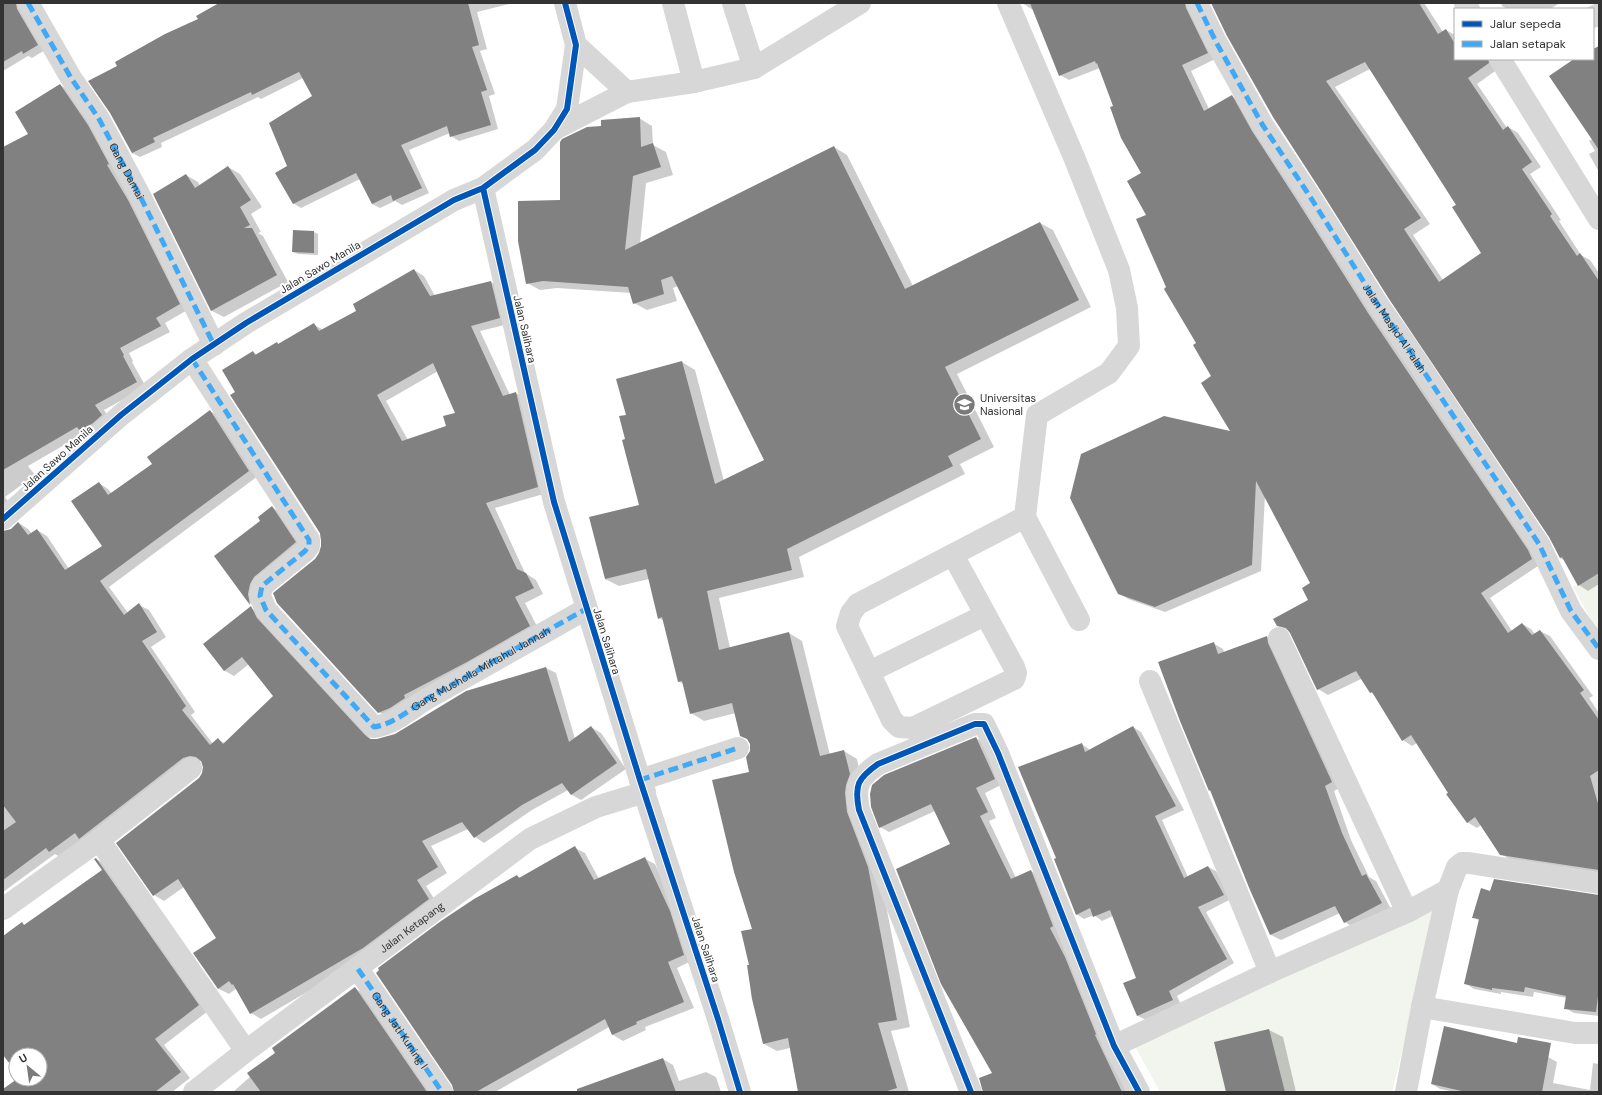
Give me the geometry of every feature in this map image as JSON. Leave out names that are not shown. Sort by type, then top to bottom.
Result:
[{"type":"street","name":"Gang Damai","points":[[28,3],[72,78],[99,119],[139,194],[214,345]]},
{"type":"street","name":"Jalan Sawo Manila","points":[[3,519],[120,415],[192,359],[246,323],[447,204],[483,188],[535,150],[554,130],[567,109],[576,45],[565,3]]},
{"type":"street","points":[[673,3],[694,82]]},
{"type":"street","points":[[733,3],[754,68]]},
{"type":"street","points":[[554,130],[627,92],[694,82],[754,68],[860,3]]},
{"type":"street","points":[[1008,3],[1074,157],[1119,270],[1127,308],[1129,346],[1109,373],[1037,415],[1025,517],[1079,620]]},
{"type":"street","name":"Jalan Masjid Al Falah","points":[[1197,3],[1216,42],[1262,124],[1379,306],[1539,544],[1571,611],[1599,650]]},
{"type":"street","points":[[576,45],[627,92]]},
{"type":"street","points":[[1505,60],[1599,218]]},
{"type":"street","name":"Jalan Salihara","points":[[483,188],[554,502],[586,609],[718,1019],[740,1092]]},
{"type":"street","name":"Gang Musholla Miftahul Jannah","points":[[192,359],[309,540],[309,546],[305,551],[262,586],[260,596],[266,610],[374,727],[381,726],[396,719],[427,699],[586,609]]},
{"type":"street","points":[[953,555],[1016,673],[1014,679],[913,728],[899,727],[892,720],[847,626],[851,613],[858,604],[1025,517]]},
{"type":"street","points":[[869,672],[986,615]]},
{"type":"street","points":[[1279,638],[1407,912]]},
{"type":"street","points":[[1150,681],[1270,972]]},
{"type":"street","points":[[971,1092],[859,810],[856,796],[858,783],[866,772],[878,764],[975,724],[984,724],[995,747],[1114,1046],[1139,1092]]},
{"type":"street","name":"Jalan Ketapang","points":[[194,1092],[246,1051],[358,969],[530,839],[642,786],[738,748]]},
{"type":"street","points":[[3,909],[99,840],[191,768]]},
{"type":"street","points":[[99,840],[246,1051]]},
{"type":"street","points":[[1406,1092],[1422,1007],[1448,890],[1457,867],[1462,863],[1599,883]]},
{"type":"street","points":[[1114,1046],[1270,972],[1407,912],[1448,890]]},
{"type":"street","name":"Gang Jati Kuning I","points":[[358,969],[442,1092]]},
{"type":"street","points":[[1422,1007],[1576,1033],[1599,1033]]},
{"type":"shaded area","points":[[1599,571],[1599,634],[1573,587]]},
{"type":"shaded area","points":[[1439,901],[1392,1092],[1160,1092],[1130,1037]]},
{"type":"building","points":[[3,3],[16,3],[17,9],[38,45],[23,54],[22,51],[3,62]]},
{"type":"building","points":[[219,3],[468,3],[479,45],[472,47],[487,90],[481,92],[491,125],[450,137],[447,126],[401,145],[422,188],[393,201],[391,195],[372,204],[356,173],[293,204],[275,173],[287,166],[269,123],[312,96],[299,72],[252,95],[251,92],[153,138],[155,142],[132,153],[110,113],[88,81],[117,66],[115,62],[165,34],[198,19],[196,16]]},
{"type":"building","points":[[1030,3],[1185,3],[1208,53],[1182,65],[1204,111],[1232,95],[1252,131],[1368,313],[1528,550],[1532,559],[1481,593],[1508,633],[1522,623],[1532,635],[1540,630],[1584,690],[1580,693],[1599,720],[1599,770],[1590,776],[1599,807],[1599,870],[1500,855],[1475,817],[1467,823],[1446,794],[1448,793],[1411,735],[1402,741],[1372,692],[1370,693],[1356,671],[1317,690],[1290,633],[1286,628],[1277,626],[1273,619],[1308,600],[1302,588],[1310,583],[1256,481],[1252,565],[1155,607],[1118,594],[1070,498],[1081,454],[1164,416],[1230,431],[1201,383],[1211,376],[1193,345],[1196,343],[1164,289],[1166,287],[1136,219],[1146,215],[1127,181],[1141,173],[1121,138],[1110,107],[1113,106],[1097,63],[1096,64],[1095,61],[1059,76]]},
{"type":"building","points":[[1211,3],[1419,3],[1438,34],[1446,29],[1454,42],[1454,60],[1488,60],[1489,63],[1468,78],[1503,130],[1508,126],[1532,162],[1522,169],[1552,214],[1550,216],[1577,256],[1580,253],[1599,281],[1599,573],[1578,586],[1562,557],[1560,558],[1549,537],[1389,299],[1273,117],[1227,36]],"holes":[[[1365,62],[1456,205],[1452,207],[1481,253],[1439,282],[1404,229],[1421,218],[1326,81]]]},
{"type":"building","points":[[1599,46],[1599,150],[1549,76],[1573,60],[1594,60],[1594,48]]},
{"type":"building","points":[[60,84],[88,125],[109,164],[107,165],[128,200],[180,304],[156,318],[161,326],[120,348],[137,382],[95,405],[102,415],[80,431],[77,427],[3,470],[3,147],[28,134],[15,112]]},
{"type":"building","points":[[640,117],[641,147],[653,143],[661,167],[633,176],[625,250],[834,146],[905,289],[1040,222],[1079,300],[945,367],[981,439],[948,456],[953,466],[787,549],[792,570],[707,591],[719,650],[789,632],[820,756],[844,750],[850,774],[845,793],[847,812],[868,867],[897,1020],[878,1023],[897,1088],[884,1092],[798,1092],[788,1038],[763,1044],[752,999],[747,965],[749,965],[741,931],[752,929],[734,872],[712,780],[749,772],[746,757],[750,751],[750,744],[747,739],[740,736],[732,703],[690,714],[682,681],[678,682],[662,617],[658,619],[646,569],[605,579],[589,517],[639,505],[622,440],[625,439],[619,416],[626,415],[616,379],[682,361],[715,484],[764,460],[672,276],[661,280],[664,294],[633,304],[628,287],[543,281],[526,284],[518,241],[518,201],[560,200],[560,142],[562,139],[587,127],[601,126],[601,120]]},
{"type":"building","points":[[228,166],[251,200],[240,207],[250,225],[244,228],[252,228],[277,275],[211,311],[153,194],[186,174],[195,188]]},
{"type":"building","points":[[293,230],[314,231],[314,253],[292,252]]},
{"type":"building","points":[[414,269],[430,296],[491,281],[500,318],[471,326],[503,396],[516,392],[538,487],[486,503],[517,569],[526,573],[534,588],[515,597],[530,626],[467,662],[404,695],[405,698],[390,708],[378,713],[277,603],[273,593],[315,559],[319,553],[321,546],[320,533],[230,395],[235,392],[222,370],[253,351],[255,355],[277,342],[278,344],[314,323],[319,331],[356,311],[353,304]],"holes":[[[433,363],[455,413],[443,416],[446,426],[402,441],[377,395]]]},
{"type":"building","points":[[210,410],[249,471],[100,581],[124,615],[139,603],[157,632],[142,641],[186,706],[182,710],[210,745],[218,738],[223,744],[273,696],[242,657],[224,671],[203,644],[251,606],[257,618],[370,739],[377,739],[395,734],[466,691],[546,667],[569,742],[591,726],[617,763],[571,795],[562,783],[522,805],[474,838],[462,822],[422,841],[438,867],[417,880],[429,899],[363,948],[250,1014],[233,984],[232,985],[229,981],[218,989],[193,953],[216,938],[178,879],[153,896],[116,843],[199,778],[203,767],[201,761],[196,757],[190,756],[183,758],[79,839],[75,833],[49,852],[46,848],[3,880],[3,831],[16,822],[3,805],[3,531],[11,529],[18,522],[28,535],[37,529],[65,570],[102,546],[71,501],[99,482],[108,495],[152,464],[147,457]]},
{"type":"building","points":[[272,506],[296,542],[254,577],[250,584],[248,594],[250,605],[214,556],[260,521],[258,517]]},
{"type":"building","points":[[1267,636],[1268,643],[1332,782],[1325,786],[1342,833],[1362,876],[1366,874],[1382,903],[1344,923],[1335,906],[1270,935],[1180,721],[1158,662],[1214,642],[1218,654]]},
{"type":"building","points":[[1133,726],[1176,806],[1155,816],[1184,878],[1208,866],[1224,895],[1198,907],[1227,959],[1169,991],[1173,1000],[1137,1016],[1123,983],[1136,978],[1110,910],[1093,917],[1090,908],[1076,915],[1054,859],[1056,858],[1018,767],[1082,743],[1085,752]]},
{"type":"building","points":[[976,737],[995,779],[976,788],[988,812],[980,816],[1011,879],[1031,870],[1053,926],[1050,928],[1065,957],[1096,1034],[1095,1035],[1122,1092],[983,1092],[979,1078],[992,1073],[941,984],[896,869],[950,844],[931,804],[879,828],[871,807],[870,794],[872,785],[884,775]]},
{"type":"building","points":[[575,846],[594,880],[645,857],[670,911],[684,955],[668,962],[684,1002],[636,1022],[637,1024],[612,1035],[605,1019],[476,1092],[454,1092],[452,1085],[376,973],[379,970],[378,968],[441,921],[474,899],[517,875],[519,878]]},
{"type":"building","points":[[96,858],[199,1005],[155,1039],[181,1072],[155,1092],[3,1092],[3,1089],[8,1085],[8,1087],[48,1087],[48,1047],[8,1047],[8,1062],[3,1055],[3,936],[22,922],[24,925],[102,870],[94,859]]},
{"type":"building","points":[[1494,879],[1599,895],[1599,989],[1596,1012],[1564,1009],[1566,996],[1525,987],[1524,992],[1492,988],[1492,990],[1464,984],[1479,919],[1472,918],[1481,888],[1490,891]]},
{"type":"building","points":[[355,987],[427,1092],[261,1092],[247,1073],[275,1053],[272,1048]]},
{"type":"building","points":[[1444,1026],[1517,1043],[1518,1037],[1551,1043],[1542,1092],[1466,1092],[1431,1084]]},
{"type":"building","points":[[1269,1029],[1285,1092],[1226,1092],[1214,1042]]},
{"type":"building","points":[[663,1058],[676,1092],[577,1092],[577,1089]]},
{"type":"marked path","points":[[28,3],[71,78],[99,119],[139,194],[214,345]]},
{"type":"marked path","points":[[1197,3],[1216,42],[1262,124],[1379,306],[1539,544],[1571,611],[1599,649]]},
{"type":"marked path","points":[[192,359],[309,540],[309,546],[305,551],[262,586],[260,596],[266,610],[374,727],[396,719],[430,697],[586,609]]},
{"type":"marked path","points":[[640,780],[738,748]]},
{"type":"marked path","points":[[358,969],[442,1092]]},
{"type":"cycle path","points":[[3,519],[121,415],[192,359],[246,323],[454,200],[483,188],[535,150],[554,130],[567,109],[576,45],[565,3]]},
{"type":"cycle path","points":[[483,188],[554,502],[640,780],[718,1019],[740,1092]]},
{"type":"cycle path","points":[[971,1092],[859,810],[857,794],[859,783],[862,778],[878,764],[975,724],[984,724],[998,753],[1114,1046],[1139,1092]]},
{"type":"place","name":"Universitas Nasional","points":[[964,404]]}]
